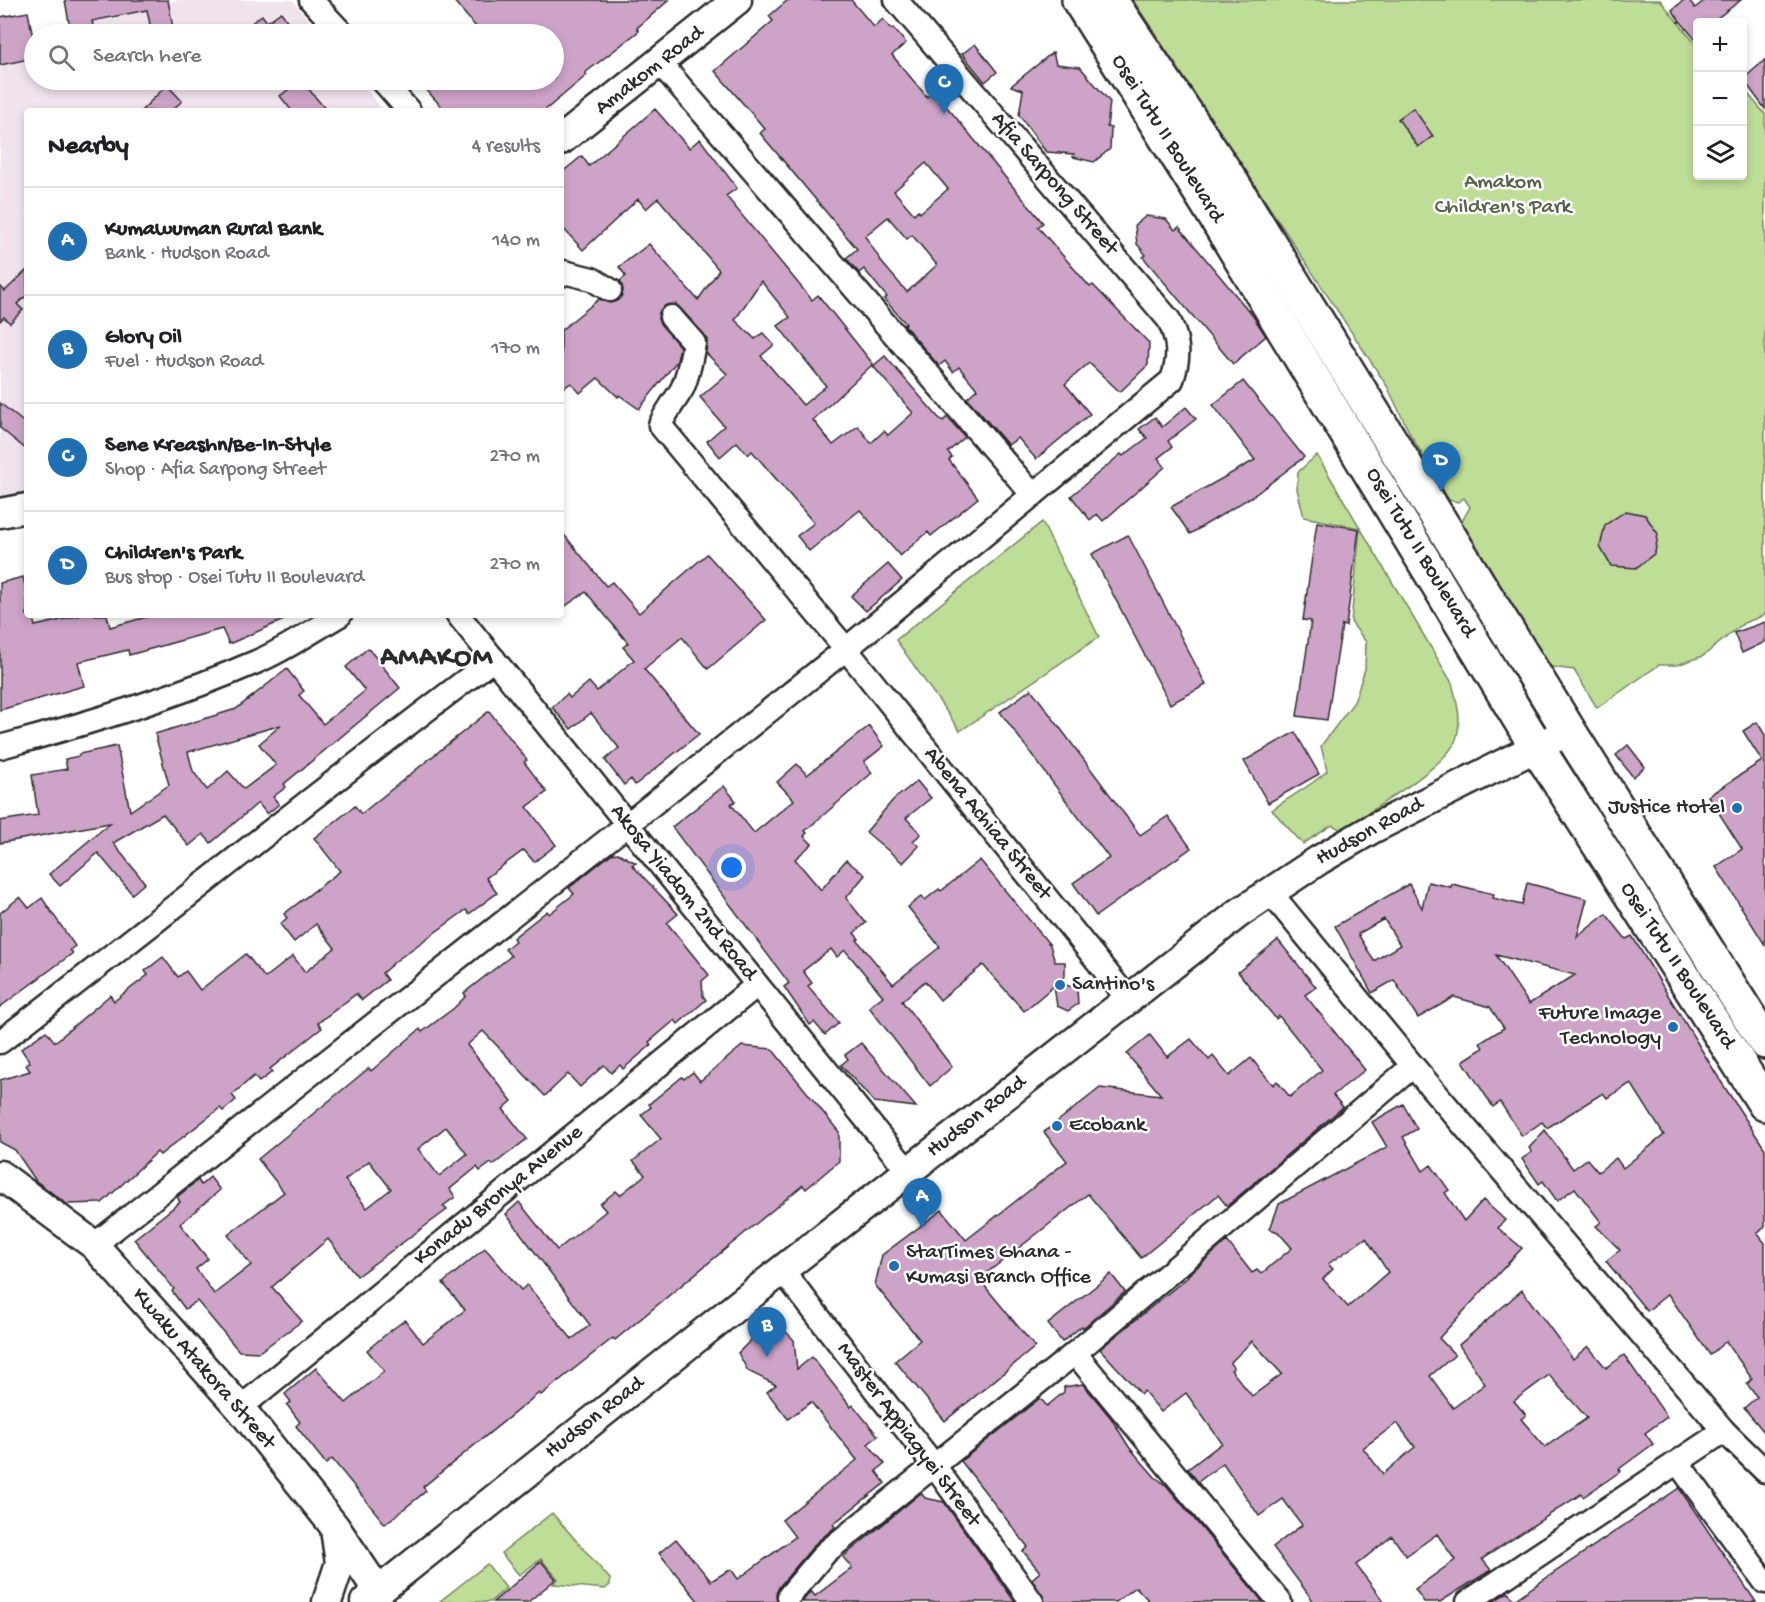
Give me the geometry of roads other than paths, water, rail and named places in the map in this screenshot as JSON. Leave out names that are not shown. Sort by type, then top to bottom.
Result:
[{"type":"main road","name":"Osei Tutu II Boulevard","points":[[1079,0],[1214,213],[1536,746],[1765,1104]]},
{"type":"main road","name":"Osei Tutu II Boulevard","points":[[1110,0],[1229,178],[1569,732],[1765,1042]]},
{"type":"street","points":[[311,0],[334,24]]},
{"type":"street","name":"Amakom Road","points":[[564,138],[737,0]]},
{"type":"street","name":"Afia Sarpong Street","points":[[896,0],[1169,320],[1178,340],[1178,363],[1172,381],[1033,495]]},
{"type":"street","points":[[94,1245],[628,824],[1033,495],[660,63]]},
{"type":"street","points":[[391,90],[406,108]]},
{"type":"street","points":[[564,272],[592,279],[610,290]]},
{"type":"street","name":"Abena Achiaa Street","points":[[671,317],[694,343],[689,370],[681,390],[668,407],[660,425],[846,649],[1128,999]]},
{"type":"street","points":[[0,513],[24,509]]},
{"type":"street","points":[[0,747],[105,719],[183,691],[258,661],[335,618]]},
{"type":"street","name":"Akosa Yiadom 2nd Road","points":[[460,618],[908,1172]]},
{"type":"street","points":[[0,1042],[181,903],[364,757],[494,659]]},
{"type":"street","name":"Hudson Road","points":[[377,1598],[782,1270],[1239,913],[1372,829],[1536,746],[1569,732]]},
{"type":"street","points":[[1270,892],[1413,1066],[1724,1431],[1765,1471]]},
{"type":"street","name":"Konadu Bronya Avenue","points":[[240,1408],[758,985]]},
{"type":"street","points":[[789,1596],[826,1552],[933,1464],[1075,1353],[1413,1066]]},
{"type":"street","name":"Kwaku Atakora Street","points":[[0,1175],[94,1245],[240,1408],[335,1527],[377,1598]]},
{"type":"street","name":"Master Appiagyei Street","points":[[782,1270],[933,1464],[1032,1602]]},
{"type":"street","points":[[1075,1353],[1280,1602]]},
{"type":"street","points":[[1468,1602],[1724,1431]]},
{"type":"street","points":[[1678,1463],[1765,1582]]},
{"type":"street","points":[[327,1602],[340,1563],[335,1527]]},
{"type":"place","name":"Sene Kreashn/Be-In-Style","points":[[944,114]]},
{"type":"place","name":"Children's Park","points":[[1441,492]]},
{"type":"place","name":"Justice Hotel","points":[[1737,808]]},
{"type":"place","name":"Santino's","points":[[1060,985]]},
{"type":"place","name":"Future Image Technology","points":[[1673,1027]]},
{"type":"place","name":"Ecobank","points":[[1057,1126]]},
{"type":"place","name":"Kumawuman Rural Bank","points":[[922,1228]]},
{"type":"place","name":"StarTimes Ghana - Kumasi Branch Office","points":[[894,1266]]},
{"type":"place","name":"Glory Oil","points":[[767,1357]]},
{"type":"district","name":"AMAKOM","points":[[437,658]]},
{"type":"park label","name":"Amakom Children's Park","points":[[1503,196]]}]
